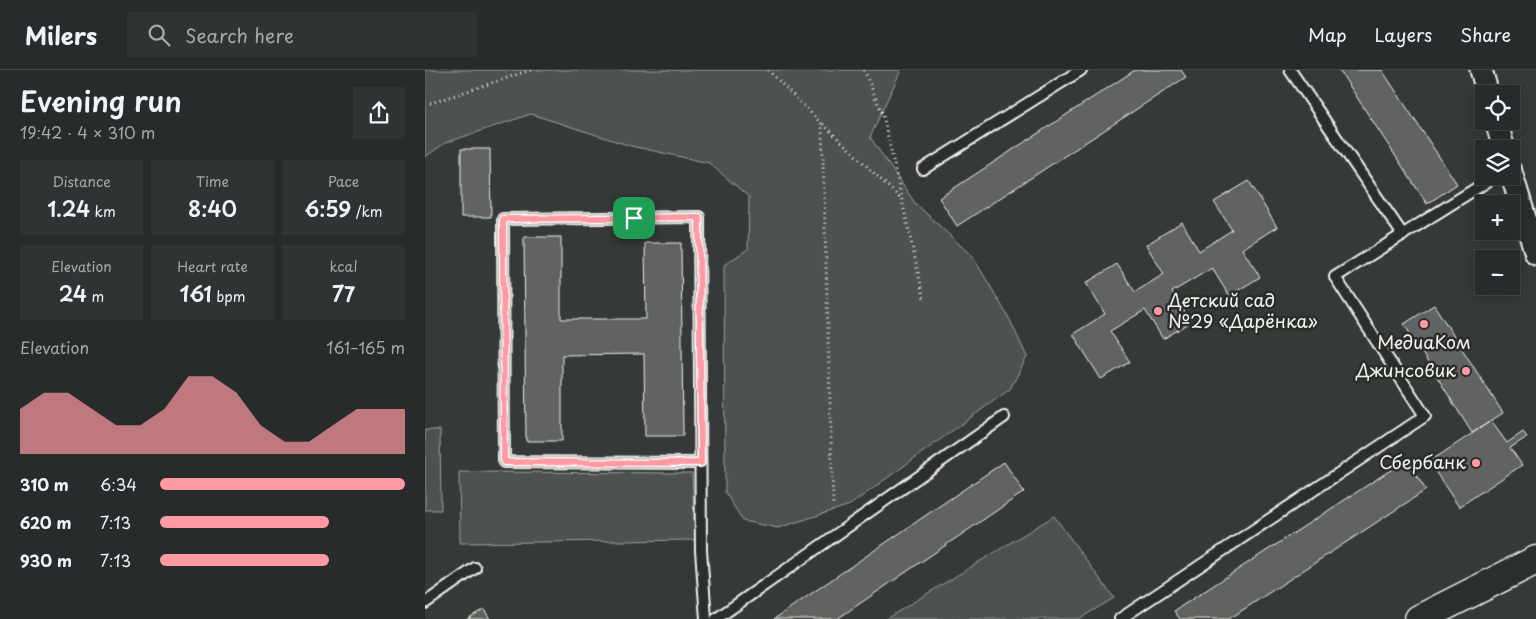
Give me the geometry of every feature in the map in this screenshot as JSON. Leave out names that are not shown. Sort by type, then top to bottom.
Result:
[{"type":"main road","points":[[1419,619],[1536,560]]},
{"type":"main road","points":[[1447,619],[1536,574]]},
{"type":"street","points":[[1481,70],[1485,85]]},
{"type":"street","points":[[1515,185],[1536,254]]},
{"type":"lane","points":[[923,169],[1081,70]]},
{"type":"lane","points":[[1290,70],[1403,234]]},
{"type":"lane","points":[[1120,619],[1425,416],[1335,277],[1482,185]]},
{"type":"lane","points":[[701,463],[504,462],[503,219],[699,217],[701,463],[701,550],[706,619]]},
{"type":"lane","points":[[716,619],[1004,417]]},
{"type":"lane","points":[[425,603],[475,568]]},
{"type":"path","points":[[425,103],[431,103],[531,70]]},
{"type":"path","points":[[768,70],[902,200]]},
{"type":"path","points":[[864,70],[883,115],[924,298]]},
{"type":"path","points":[[822,124],[833,505]]},
{"type":"shaded area","points":[[425,70],[901,70],[870,137],[915,203],[973,257],[1009,318],[1027,357],[1010,389],[850,505],[778,528],[743,521],[725,492],[724,265],[748,249],[749,197],[709,163],[631,146],[531,114],[445,143],[425,157]]},
{"type":"shaded area","points":[[425,430],[440,430],[441,510],[425,510]]},
{"type":"shaded area","points":[[459,472],[692,473],[695,540],[460,543]]},
{"type":"shaded area","points":[[1054,516],[1114,598],[1079,619],[886,619]]},
{"type":"building","points":[[1135,70],[1181,70],[1186,77],[957,226],[939,198]]},
{"type":"building","points":[[1339,70],[1382,70],[1457,184],[1427,204]]},
{"type":"building","points":[[461,149],[490,149],[491,217],[461,217]]},
{"type":"building","points":[[1249,181],[1277,227],[1242,249],[1260,277],[1229,296],[1212,268],[1172,292],[1191,322],[1163,339],[1145,310],[1110,331],[1130,362],[1101,379],[1073,334],[1105,314],[1086,283],[1117,264],[1135,292],[1164,274],[1146,245],[1182,222],[1199,251],[1232,230],[1214,202]]},
{"type":"building","points":[[524,237],[561,237],[561,319],[646,319],[645,243],[681,243],[683,436],[645,436],[644,354],[562,355],[562,441],[526,441]]},
{"type":"building","points":[[1434,305],[1503,413],[1472,433],[1404,324]]},
{"type":"building","name":"Сбербанк","points":[[1491,421],[1507,443],[1523,432],[1527,437],[1510,448],[1522,465],[1459,507],[1429,462]]},
{"type":"building","points":[[1406,460],[1426,490],[1229,619],[1180,619],[1174,611]]},
{"type":"building","points":[[1004,462],[1024,492],[837,619],[774,619]]},
{"type":"building","points":[[484,609],[490,619],[467,619]]},
{"type":"place","name":"Детский сад №29 «Дарёнка»","points":[[1158,311]]},
{"type":"place","name":"МедиаКом","points":[[1424,324]]},
{"type":"place","name":"Джинсовик","points":[[1466,371]]},
{"type":"place","name":"Сбербанк","points":[[1476,463]]},
{"type":"route","points":[[699,217],[701,463],[504,462],[503,219],[634,218],[699,217]]}]
